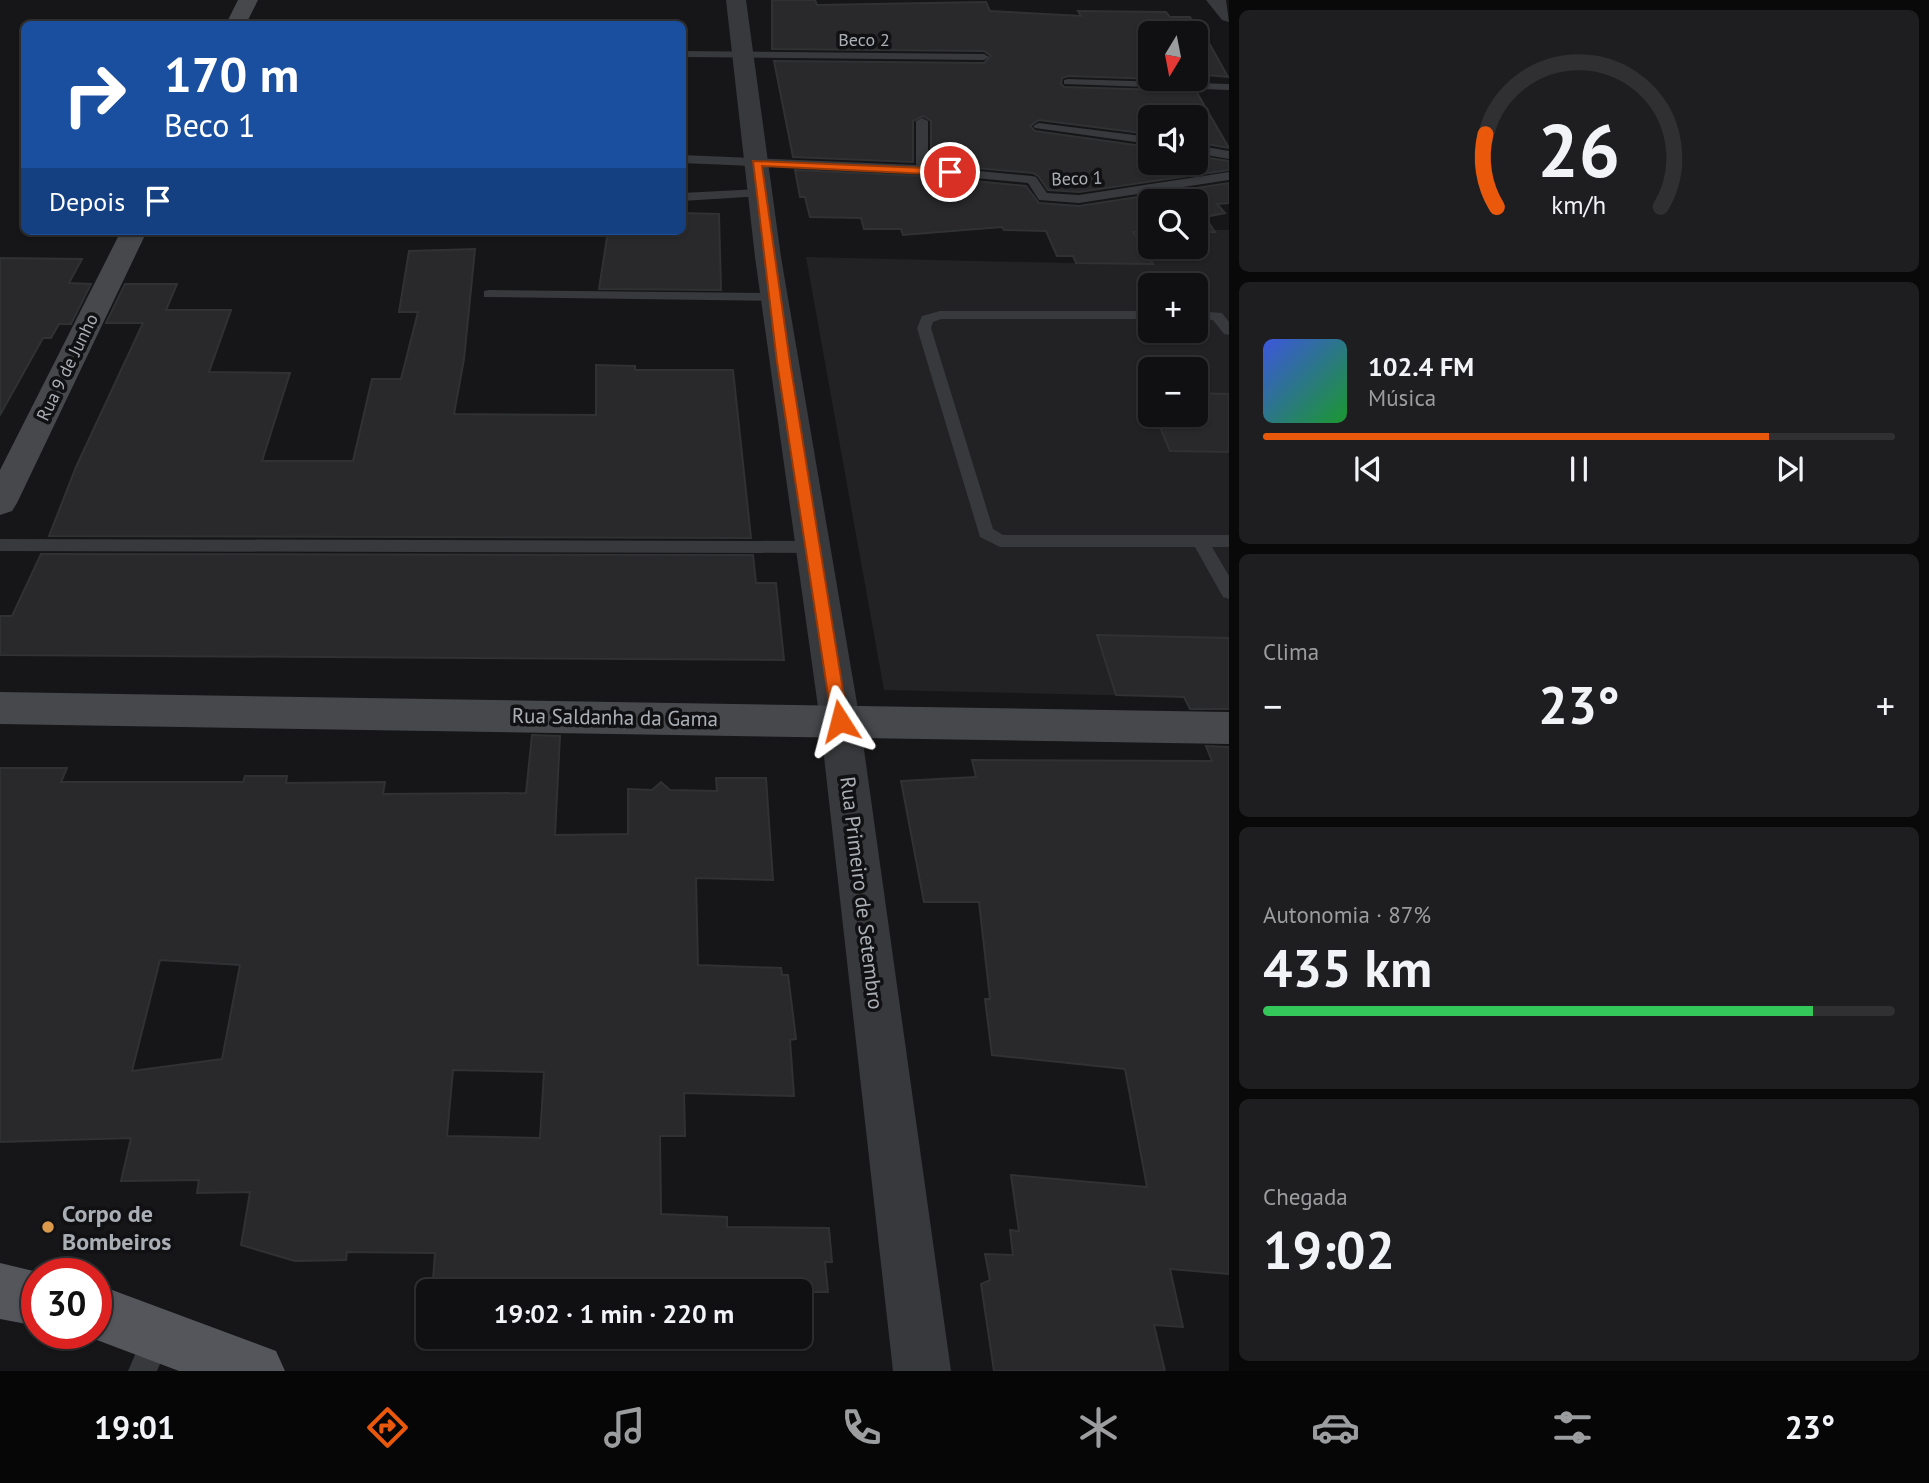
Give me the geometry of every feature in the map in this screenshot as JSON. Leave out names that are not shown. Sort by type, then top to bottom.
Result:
[{"type":"main road","points":[[0,1291],[21,1295]]},
{"type":"main road","points":[[112,1324],[150,1353],[256,1371]]},
{"type":"street","points":[[238,21],[248,0]]},
{"type":"street","name":"Rua Primeiro de Setembro","points":[[736,0],[774,297],[840,721],[922,1371]]},
{"type":"street","points":[[1216,0],[1229,16]]},
{"type":"street","name":"Rua 9 de Junho","points":[[0,503],[132,235]]},
{"type":"street","name":"Rua Saldanha da Gama","points":[[0,708],[1229,728]]},
{"type":"lane","name":"Beco 2","points":[[686,54],[984,57]]},
{"type":"lane","points":[[1068,82],[1229,87]]},
{"type":"lane","points":[[922,121],[922,169]]},
{"type":"lane","points":[[1039,127],[1138,139]]},
{"type":"lane","points":[[1208,151],[1229,155]]},
{"type":"lane","name":"Beco 1","points":[[686,159],[922,169],[1032,180],[1044,197],[1079,199],[1229,176]]},
{"type":"lane","points":[[686,197],[759,193]]},
{"type":"lane","points":[[489,294],[774,297]]},
{"type":"lane","points":[[1138,315],[940,315],[927,319],[924,328],[986,533],[991,538],[1229,541]]},
{"type":"lane","points":[[1208,316],[1217,316],[1229,331]]},
{"type":"lane","points":[[1200,541],[1229,592]]},
{"type":"lane","points":[[0,545],[813,547]]},
{"type":"shaded area","points":[[1138,230],[1138,259],[1208,259],[1208,230],[1229,230],[1229,698],[884,690],[806,257],[1109,264],[1093,231]]},
{"type":"building","points":[[772,0],[815,0],[817,5],[986,2],[990,11],[1081,16],[1078,11],[1166,12],[1170,17],[1190,17],[1193,21],[1138,21],[1138,79],[1068,76],[1062,78],[1061,84],[1064,87],[1138,91],[1196,91],[1204,105],[1138,105],[1138,132],[1039,120],[1030,126],[1035,131],[1138,145],[1138,175],[1195,175],[1079,192],[1048,190],[1033,173],[931,164],[931,121],[923,116],[913,121],[913,162],[793,157],[774,61],[984,63],[991,56],[984,51],[772,49]]},
{"type":"building","points":[[1208,41],[1228,77],[1208,75]]},
{"type":"building","points":[[1208,112],[1229,148],[1208,144]]},
{"type":"building","points":[[1208,158],[1229,161],[1229,170],[1208,173]]},
{"type":"building","points":[[795,170],[922,176],[1026,186],[1039,203],[1079,206],[1138,197],[1138,232],[1133,232],[1138,240],[1138,259],[1150,259],[1153,264],[1076,263],[1073,256],[1057,256],[1046,231],[1004,230],[1002,227],[903,235],[901,229],[864,229],[861,218],[810,217],[805,197],[800,197]]},
{"type":"building","points":[[1229,183],[1229,203],[1217,204],[1225,213],[1208,216],[1208,189],[1190,189]]},
{"type":"building","points":[[686,213],[719,214],[721,290],[599,289],[607,235],[686,235]]},
{"type":"building","points":[[1208,222],[1215,232],[1208,232]]},
{"type":"building","points":[[475,249],[464,359],[454,414],[596,415],[596,365],[635,366],[635,370],[733,370],[751,538],[49,536],[76,467],[143,323],[106,323],[125,284],[177,284],[166,310],[231,310],[209,372],[290,373],[262,461],[353,461],[372,379],[401,379],[418,312],[399,312],[409,251]]},
{"type":"building","points":[[0,258],[82,259],[69,283],[91,284],[71,324],[59,324],[51,338],[43,338],[0,415]]},
{"type":"building","points":[[1208,393],[1229,394],[1229,452],[1170,451],[1160,427],[1208,427]]},
{"type":"building","points":[[41,554],[753,555],[756,583],[776,583],[784,660],[0,655],[0,616],[12,616]]},
{"type":"building","points":[[1097,635],[1229,638],[1229,709],[1190,709],[1184,697],[1116,695]]},
{"type":"building","points":[[532,735],[560,736],[555,835],[628,834],[628,789],[652,790],[661,782],[670,790],[717,791],[716,778],[766,778],[773,880],[696,878],[698,965],[781,968],[782,975],[788,975],[796,1039],[790,1040],[794,1096],[684,1093],[685,1136],[660,1136],[661,1214],[727,1217],[727,1227],[829,1228],[832,1262],[825,1262],[828,1292],[812,1292],[812,1279],[433,1279],[435,1253],[347,1252],[346,1260],[295,1261],[241,1245],[250,1192],[197,1193],[199,1180],[121,1181],[131,1138],[0,1142],[0,768],[67,768],[61,782],[243,782],[245,776],[287,776],[286,783],[385,782],[383,794],[526,793]],"holes":[[[160,960],[240,965],[222,1059],[132,1071]],[[453,1070],[544,1072],[540,1138],[447,1136]]]},
{"type":"building","points":[[1206,746],[1229,747],[1229,1274],[1170,1269],[1183,1327],[1154,1325],[1165,1371],[994,1371],[981,1284],[990,1280],[985,1254],[1013,1255],[1010,1230],[1019,1231],[1011,1175],[1147,1187],[1125,1069],[992,1055],[985,999],[990,999],[979,902],[924,902],[901,781],[976,777],[972,760],[1212,761]]},
{"type":"place","name":"Corpo de Bombeiros","points":[[48,1227]]},
{"type":"route","points":[[840,721],[783,362],[756,163],[950,172]]}]
